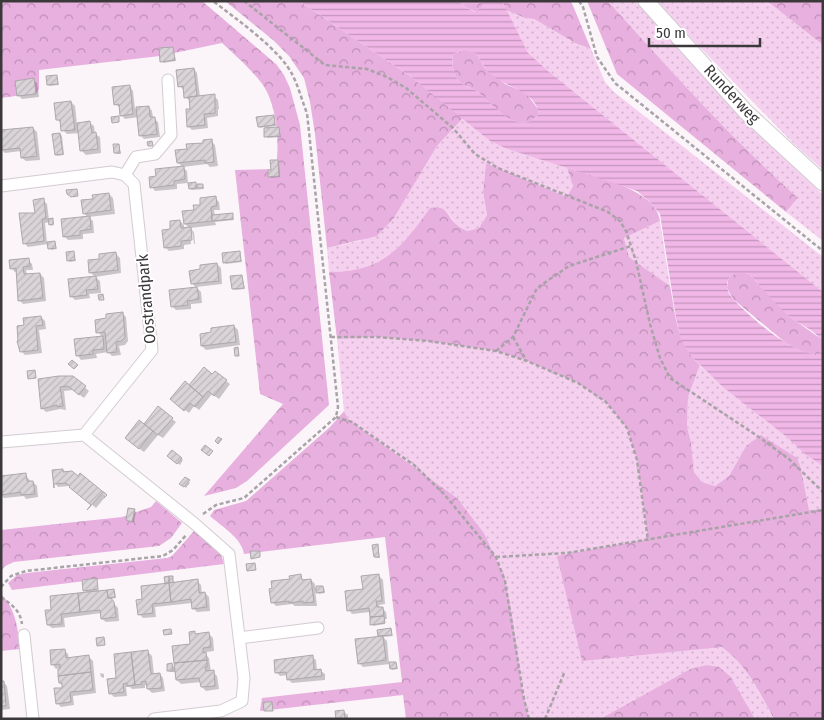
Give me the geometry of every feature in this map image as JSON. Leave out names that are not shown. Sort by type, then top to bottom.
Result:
[{"type":"street","name":"Runderweg","points":[[646,1],[746,112],[823,183]]},
{"type":"street","points":[[1,186],[112,172],[125,175],[136,157],[155,154],[171,135],[168,80]]},
{"type":"street","name":"Oostrandpark","points":[[84,435],[152,350],[134,184],[125,175]]},
{"type":"street","points":[[1,442],[84,435],[195,524],[229,554],[244,678],[242,701],[221,711],[154,719]]},
{"type":"street","points":[[239,638],[318,628]]},
{"type":"street","points":[[24,635],[33,719]]},
{"type":"path","points":[[1,587],[11,576],[26,572],[163,556],[173,550],[205,511],[216,505],[244,498],[336,417],[338,407],[332,337],[307,113],[293,74],[258,37],[213,1]]},
{"type":"path","points":[[244,1],[325,65],[367,69],[387,77],[406,88],[453,128],[475,154],[498,168],[608,212],[620,221],[631,246],[660,358],[670,378],[789,459],[823,492]]},
{"type":"path","points":[[579,1],[583,7],[597,57],[615,83],[823,251]]},
{"type":"path","points":[[496,351],[513,337],[537,288],[569,266],[631,246]]},
{"type":"path","points":[[332,337],[376,337],[428,341],[496,351],[527,361],[578,383],[606,402],[626,428],[636,460],[648,541]]},
{"type":"path","points":[[513,337],[527,361]]},
{"type":"path","points":[[336,417],[352,422],[414,465],[444,494],[496,558],[505,581],[529,719]]},
{"type":"path","points":[[496,558],[567,553],[648,541],[823,510]]},
{"type":"path","points":[[1,597],[18,612],[24,635]]},
{"type":"path","points":[[545,719],[565,671]]},
{"type":"shaded area","points":[[299,1],[458,1],[475,12],[482,7],[482,1],[502,1],[528,53],[823,292],[823,343],[812,331],[784,311],[749,274],[742,273],[731,276],[727,284],[727,289],[734,300],[772,334],[794,348],[816,355],[823,349],[823,466],[805,454],[788,438],[723,387],[691,356],[681,340],[676,318],[660,214],[650,202],[637,191],[507,149],[490,141],[410,76]],"holes":[[[463,50],[476,53],[485,68],[492,75],[527,95],[537,106],[539,114],[523,123],[515,121],[499,111],[478,92],[460,83],[454,72],[453,54]]]},
{"type":"shaded area","points":[[608,1],[635,1],[752,126],[823,195],[823,241],[786,212],[798,198],[724,127]]},
{"type":"shaded area","points":[[655,1],[767,1],[823,45],[823,170],[794,144]]},
{"type":"shaded area","points":[[506,10],[525,18],[534,19],[575,43],[591,49],[605,82],[614,92],[823,257],[823,292],[528,54]]},
{"type":"shaded area","points":[[463,118],[490,141],[507,149],[567,168],[573,186],[567,197],[486,163],[483,192],[487,215],[479,228],[467,231],[456,224],[446,211],[430,208],[410,235],[389,255],[363,268],[329,272],[327,248],[359,241],[394,218],[437,146]]},
{"type":"shaded area","points":[[660,221],[670,286],[629,257],[624,238]]},
{"type":"shaded area","points":[[376,337],[428,341],[496,351],[527,361],[578,383],[606,402],[627,428],[637,460],[648,539],[709,647],[721,647],[729,651],[736,658],[744,667],[774,719],[755,719],[731,677],[706,665],[690,669],[600,719],[529,719],[523,693],[505,578],[484,533],[457,498],[349,420],[344,411],[337,339]]},
{"type":"shaded area","points":[[700,365],[731,393],[823,466],[823,509],[809,510],[801,469],[746,446],[729,476],[715,486],[702,482],[694,472],[691,442],[687,427],[688,397]]},
{"type":"green space","points":[[1,1],[202,1],[276,64],[284,75],[290,88],[300,125],[329,405],[247,481],[236,488],[204,496],[283,404],[260,394],[235,170],[276,169],[277,130],[271,101],[267,92],[253,73],[222,43],[160,56],[39,70],[39,89],[37,93],[1,98]]},
{"type":"green space","points":[[225,1],[299,1],[410,76],[463,118],[437,146],[394,218],[377,236],[327,248],[315,134],[304,78],[289,56],[273,40]]},
{"type":"green space","points":[[458,1],[482,1],[482,7],[476,12]]},
{"type":"green space","points":[[502,1],[571,1],[591,49],[575,43],[534,19],[525,18],[506,10]]},
{"type":"green space","points":[[587,1],[608,1],[724,127],[798,198],[786,212],[617,74]]},
{"type":"green space","points":[[767,1],[823,1],[823,45]]},
{"type":"green space","points":[[463,50],[471,50],[476,53],[485,68],[505,84],[526,93],[538,109],[539,114],[531,121],[523,123],[515,121],[499,111],[478,92],[460,83],[454,72],[453,54]]},
{"type":"green space","points":[[486,163],[567,197],[573,186],[567,168],[607,180],[636,192],[648,200],[656,210],[660,221],[624,238],[629,257],[670,286],[678,328],[686,347],[700,365],[688,397],[687,427],[691,442],[694,472],[702,482],[715,486],[729,476],[746,446],[761,435],[797,458],[809,510],[823,509],[823,719],[774,719],[746,671],[722,647],[582,661],[557,556],[648,539],[637,460],[627,428],[606,402],[578,383],[527,361],[496,351],[428,341],[376,337],[337,339],[329,272],[363,268],[389,255],[410,235],[430,208],[444,209],[456,224],[467,231],[479,228],[487,215],[483,192]]},
{"type":"green space","points":[[740,272],[749,274],[789,316],[821,339],[823,343],[822,351],[816,355],[805,353],[786,343],[733,299],[727,288],[728,280],[732,274]]},
{"type":"green space","points":[[344,411],[349,420],[457,498],[484,533],[505,578],[523,693],[529,719],[406,719],[403,695],[260,711],[262,698],[402,682],[385,537],[244,554],[235,538],[210,516],[214,510],[246,501],[330,427]]},
{"type":"green space","points":[[156,501],[182,523],[171,538],[159,546],[14,562],[5,566],[1,571],[1,530],[122,517],[151,507]]},
{"type":"green space","points":[[194,531],[216,549],[224,564],[12,590],[8,583],[17,575],[27,573],[167,558],[172,556]]},
{"type":"green space","points":[[1,594],[13,613],[20,649],[1,651]]},
{"type":"green space","points":[[706,665],[719,667],[731,677],[755,719],[600,719],[690,669]]},
{"type":"building","points":[[173,47],[175,60],[160,62],[159,48]]},
{"type":"building","points":[[194,68],[197,96],[184,98],[183,86],[178,87],[176,70]]},
{"type":"building","points":[[57,75],[58,84],[47,85],[46,76]]},
{"type":"building","points":[[34,78],[36,94],[17,96],[15,81]]},
{"type":"building","points":[[130,85],[133,114],[120,116],[119,104],[114,105],[112,87]]},
{"type":"building","points":[[215,94],[215,113],[204,114],[205,125],[187,127],[186,109],[190,109],[189,97]]},
{"type":"building","points":[[71,101],[75,130],[61,131],[60,120],[56,120],[54,103]]},
{"type":"building","points":[[149,106],[150,117],[155,117],[157,134],[139,136],[136,107]]},
{"type":"building","points":[[274,115],[275,125],[258,127],[256,117]]},
{"type":"building","points":[[119,116],[119,122],[112,123],[111,117]]},
{"type":"building","points":[[90,121],[92,133],[96,132],[98,149],[80,151],[77,123]]},
{"type":"building","points":[[33,127],[37,156],[21,158],[20,148],[1,150],[1,130]]},
{"type":"building","points":[[279,127],[280,136],[264,137],[264,128]]},
{"type":"building","points":[[60,133],[63,154],[55,155],[52,134]]},
{"type":"building","points":[[212,139],[214,162],[205,163],[205,160],[177,163],[175,150],[187,149],[186,144],[203,143],[203,140]]},
{"type":"building","points":[[152,141],[153,146],[148,146],[147,142]]},
{"type":"building","points":[[113,144],[119,144],[120,153],[114,153]]},
{"type":"building","points":[[270,160],[278,160],[279,176],[268,177],[268,170],[271,170]]},
{"type":"building","points":[[184,166],[185,179],[174,181],[174,185],[150,188],[149,177],[156,176],[155,169]]},
{"type":"building","points":[[196,182],[196,188],[189,189],[188,183]]},
{"type":"building","points":[[197,184],[203,184],[203,188],[197,188]]},
{"type":"building","points":[[77,189],[78,196],[71,197],[67,194],[66,190]]},
{"type":"building","points":[[109,193],[111,210],[83,214],[81,200],[93,199],[92,195]]},
{"type":"building","points":[[216,196],[217,206],[211,207],[212,221],[184,224],[182,211],[194,210],[193,205],[200,205],[200,198]]},
{"type":"building","points":[[44,198],[46,219],[42,219],[44,241],[23,244],[19,213],[35,213],[33,200]]},
{"type":"building","points":[[233,213],[233,219],[212,221],[212,215]]},
{"type":"building","points":[[90,216],[91,229],[80,231],[80,235],[63,237],[61,219]]},
{"type":"building","points":[[53,218],[53,224],[49,225],[48,219]]},
{"type":"building","points":[[180,220],[181,228],[191,227],[192,240],[181,241],[181,246],[164,248],[162,230],[170,229],[170,221]]},
{"type":"building","points":[[55,241],[56,248],[48,249],[47,242]]},
{"type":"building","points":[[74,251],[75,260],[67,261],[66,252]]},
{"type":"building","points":[[240,251],[241,261],[223,263],[222,253]]},
{"type":"building","points":[[116,252],[118,270],[89,273],[88,260],[99,259],[99,254]]},
{"type":"building","points":[[29,258],[30,266],[23,267],[24,274],[40,273],[43,298],[18,301],[16,268],[10,269],[9,260]]},
{"type":"building","points":[[217,263],[219,281],[191,284],[189,271],[200,269],[200,265]]},
{"type":"building","points":[[242,275],[244,288],[232,289],[230,276]]},
{"type":"building","points":[[96,276],[98,289],[86,290],[87,295],[70,297],[68,279]]},
{"type":"building","points":[[197,287],[199,299],[187,301],[188,305],[171,307],[169,290]]},
{"type":"building","points":[[103,294],[104,300],[99,300],[98,295]]},
{"type":"building","points":[[123,312],[125,337],[121,341],[116,342],[117,352],[107,353],[105,332],[96,333],[95,320],[106,318],[106,314]]},
{"type":"building","points":[[41,316],[43,325],[36,326],[38,350],[20,352],[17,341],[17,326],[24,325],[23,318]]},
{"type":"building","points":[[234,325],[236,342],[201,346],[200,334],[211,332],[211,328]]},
{"type":"building","points":[[103,336],[104,349],[93,350],[93,354],[76,356],[74,339]]},
{"type":"building","points":[[238,347],[239,356],[235,356],[234,348]]},
{"type":"building","points":[[72,360],[78,365],[74,369],[68,364]]},
{"type":"building","points":[[204,367],[212,374],[215,371],[227,380],[214,396],[208,391],[203,397],[189,385]]},
{"type":"building","points":[[35,370],[36,378],[28,379],[27,371]]},
{"type":"building","points":[[73,376],[86,386],[79,395],[68,386],[60,387],[63,406],[57,407],[57,405],[41,409],[38,379]]},
{"type":"building","points":[[185,381],[203,397],[195,407],[190,403],[184,411],[170,399]]},
{"type":"building","points":[[158,406],[173,418],[158,435],[144,424]]},
{"type":"building","points":[[139,420],[153,431],[139,449],[125,438]]},
{"type":"building","points":[[218,437],[222,439],[218,444],[215,441]]},
{"type":"building","points":[[205,445],[213,451],[209,456],[201,450]]},
{"type":"building","points":[[172,450],[182,458],[177,464],[167,456]]},
{"type":"building","points":[[63,469],[63,472],[72,471],[78,476],[80,473],[107,495],[103,492],[87,510],[91,505],[66,483],[54,484],[54,488],[52,470]]},
{"type":"building","points":[[26,473],[27,481],[33,481],[35,494],[21,495],[21,492],[1,495],[1,476]]},
{"type":"building","points":[[185,477],[190,480],[184,487],[179,484]]},
{"type":"building","points":[[128,508],[135,509],[132,522],[126,520]]},
{"type":"building","points":[[378,544],[379,557],[374,557],[372,545]]},
{"type":"building","points":[[250,551],[260,551],[260,557],[251,559]]},
{"type":"building","points":[[255,563],[256,570],[247,571],[246,564]]},
{"type":"building","points":[[301,574],[302,580],[311,579],[314,602],[289,603],[289,601],[271,603],[269,589],[272,588],[271,581],[290,579],[289,576]]},
{"type":"building","points":[[379,574],[382,601],[376,601],[377,607],[383,607],[384,616],[370,617],[369,608],[347,611],[345,591],[363,589],[361,576]]},
{"type":"building","points":[[169,576],[169,583],[165,583],[164,577]]},
{"type":"building","points":[[169,576],[173,576],[173,582],[169,583]]},
{"type":"building","points":[[97,578],[98,589],[83,591],[82,580]]},
{"type":"building","points":[[198,579],[199,593],[205,592],[207,607],[192,609],[191,599],[171,602],[169,583]]},
{"type":"building","points":[[169,583],[171,602],[152,604],[153,613],[138,615],[136,600],[142,599],[141,586]]},
{"type":"building","points":[[316,586],[323,586],[324,592],[316,593]]},
{"type":"building","points":[[114,589],[115,597],[108,598],[107,590]]},
{"type":"building","points":[[107,590],[108,598],[111,598],[114,602],[116,617],[101,619],[100,610],[80,612],[78,593]]},
{"type":"building","points":[[78,593],[80,612],[61,614],[62,624],[47,625],[45,610],[51,610],[50,596]]},
{"type":"building","points":[[384,616],[385,623],[370,625],[370,617]]},
{"type":"building","points":[[391,628],[392,635],[378,636],[377,630]]},
{"type":"building","points":[[171,629],[172,634],[164,635],[163,630]]},
{"type":"building","points":[[195,631],[195,634],[209,632],[211,647],[203,648],[203,653],[206,652],[207,660],[174,663],[172,646],[190,644],[189,632]]},
{"type":"building","points":[[383,636],[386,660],[358,664],[355,639]]},
{"type":"building","points":[[104,637],[105,645],[97,646],[96,638]]},
{"type":"building","points":[[65,649],[66,658],[89,655],[91,672],[58,676],[60,664],[51,665],[50,650]]},
{"type":"building","points":[[148,650],[151,674],[160,673],[162,688],[147,689],[146,681],[135,685],[131,652]]},
{"type":"building","points":[[131,652],[135,685],[127,686],[127,683],[123,684],[124,692],[109,694],[107,679],[116,678],[114,654]]},
{"type":"building","points":[[313,655],[314,670],[321,669],[322,676],[287,680],[286,672],[275,673],[274,660]]},
{"type":"building","points":[[207,660],[206,671],[214,670],[215,686],[201,687],[199,678],[176,680],[174,663]]},
{"type":"building","points":[[389,662],[396,662],[397,668],[390,669]]},
{"type":"building","points":[[172,663],[173,671],[167,671],[167,664]]},
{"type":"building","points":[[91,672],[93,690],[70,692],[71,702],[56,704],[54,688],[62,688],[62,683],[59,683],[58,676]]},
{"type":"building","points":[[1,681],[4,681],[6,706],[1,706]]},
{"type":"building","points":[[263,702],[272,702],[273,711],[264,711]]},
{"type":"building","points":[[344,710],[345,719],[336,719],[335,711]]}]
